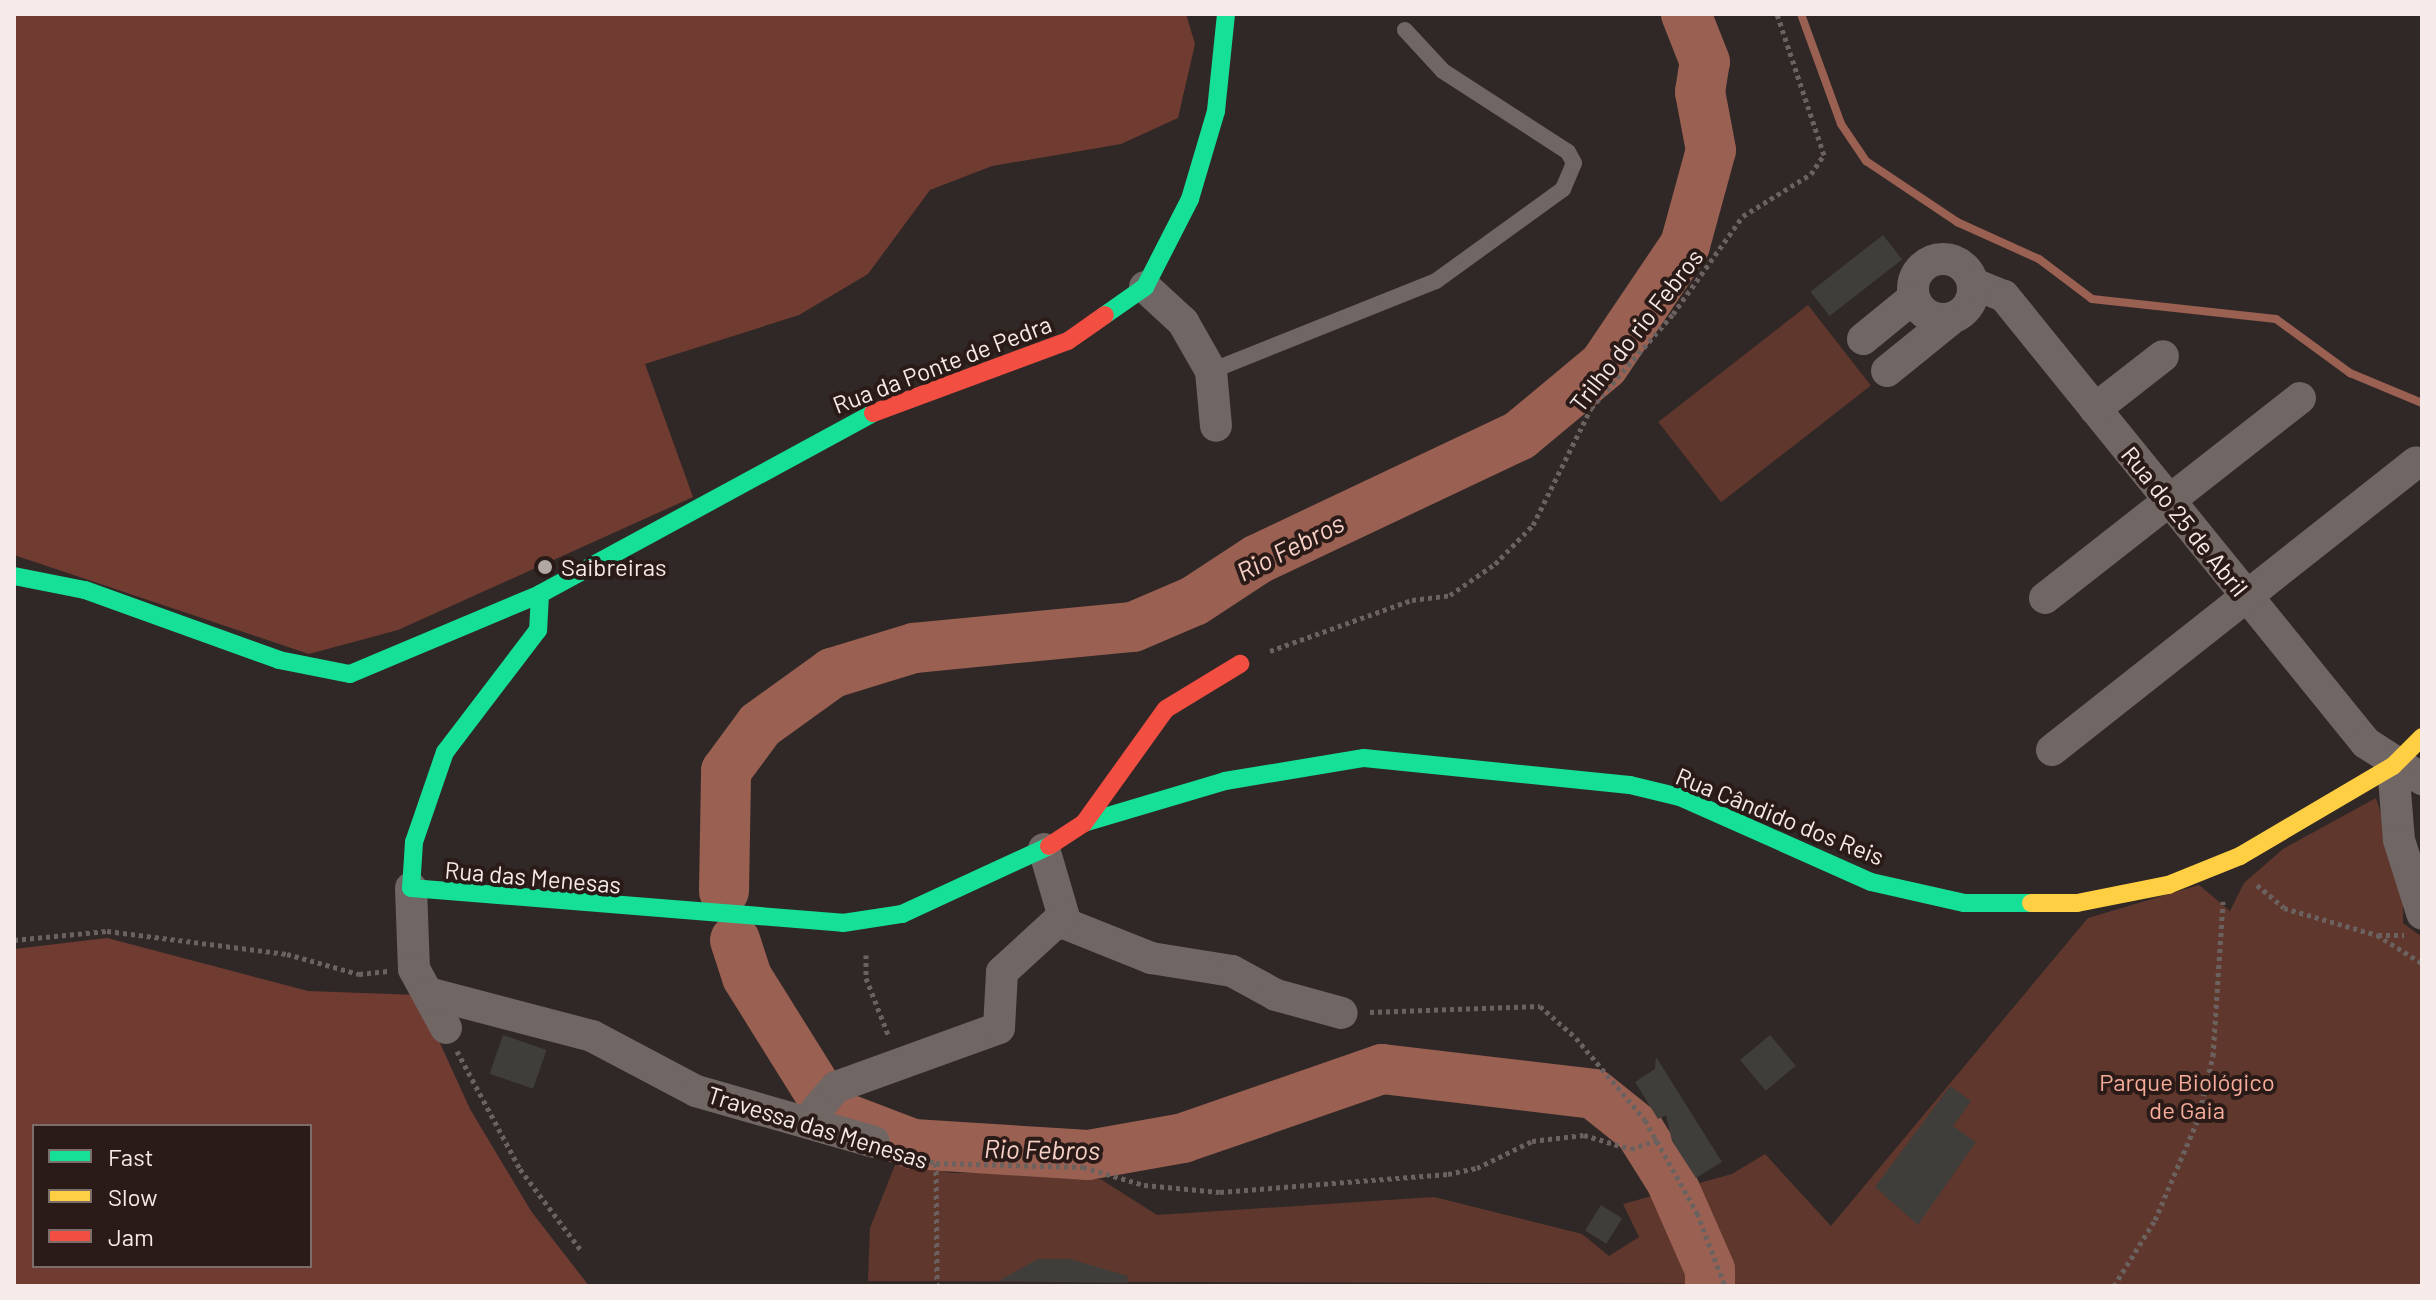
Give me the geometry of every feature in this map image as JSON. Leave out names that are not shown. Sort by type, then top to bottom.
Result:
[{"type":"street","name":"Rua da Ponte de Pedra","points":[[540,594],[849,422],[1068,341],[1145,287],[1190,199],[1216,111],[1226,14]]},
{"type":"street","name":"Rua do 25 de Abril","points":[[1863,339],[1912,299],[1914,274],[1937,258],[1964,265],[1974,284],[2004,296],[2366,743],[2408,772]]},
{"type":"street","points":[[1887,371],[1969,306],[1974,284]]},
{"type":"street","points":[[1145,287],[1183,322],[1211,371],[1216,426]]},
{"type":"street","points":[[1912,299],[1925,315],[1950,320]]},
{"type":"street","points":[[2095,409],[2163,356]]},
{"type":"street","points":[[2045,598],[2300,398]]},
{"type":"street","points":[[2052,750],[2416,463]]},
{"type":"street","points":[[14,576],[85,590],[279,660],[350,674],[540,594]]},
{"type":"street","name":"Rua das Menesas","points":[[540,594],[538,630],[445,752],[414,842],[411,888],[523,902],[843,923],[902,914],[1044,849]]},
{"type":"street","name":"Rua Cândido dos Reis","points":[[1084,823],[1166,709],[1240,664]]},
{"type":"street","name":"Rua Cândido dos Reis","points":[[1044,849],[1084,823],[1225,781],[1364,758],[1630,785],[1680,797],[1871,882],[1964,903],[2077,903],[2168,885],[2230,861],[2408,772],[2422,737]]},
{"type":"street","points":[[2408,772],[2399,840],[2422,913]]},
{"type":"street","points":[[1044,849],[1062,917],[1097,939],[1151,958],[1232,971],[1276,995],[1342,1013]]},
{"type":"street","points":[[411,888],[421,981],[446,1028]]},
{"type":"street","points":[[823,1106],[900,1061],[999,1028],[1002,972],[1062,917]]},
{"type":"street","name":"Travessa das Menesas","points":[[421,981],[592,1036],[696,1091],[763,1114],[823,1106],[874,1142]]},
{"type":"lane","points":[[1211,371],[1436,281],[1563,189],[1574,163],[1568,152],[1443,71],[1405,30]]},
{"type":"path","name":"Trilho do rio Febros","points":[[1240,664],[1321,630],[1412,600],[1450,595],[1495,564],[1533,525],[1591,408],[1673,314],[1743,216],[1811,174],[1824,155],[1777,14]]},
{"type":"path","points":[[2230,861],[2284,908],[2377,935],[2422,963]]},
{"type":"path","points":[[2114,1286],[2155,1220],[2198,1119],[2213,1056],[2215,948],[2230,861]]},
{"type":"path","points":[[14,940],[107,931],[287,954],[359,974],[421,981]]},
{"type":"path","points":[[866,948],[872,998],[900,1061]]},
{"type":"path","points":[[1342,1013],[1540,1006],[1629,1097],[1657,1140],[1697,1213],[1725,1286]]},
{"type":"path","points":[[446,1028],[520,1169],[580,1249]]},
{"type":"path","name":"Travessa das Menesas","points":[[874,1142],[936,1163],[1083,1167],[1144,1185],[1220,1192],[1448,1174],[1477,1168],[1532,1141],[1584,1135],[1631,1149],[1657,1140]]},
{"type":"path","points":[[936,1163],[937,1286]]},
{"type":"green space","points":[[1808,305],[1871,385],[1721,502],[1658,422]]},
{"type":"green space","name":"Parque Biológico de Gaia","points":[[2376,798],[2403,884],[2403,923],[2422,937],[2422,1286],[868,1281],[870,1228],[897,1160],[951,1173],[1071,1172],[1102,1180],[1157,1215],[1434,1197],[1582,1234],[1609,1256],[1639,1237],[1623,1204],[1732,1174],[1765,1154],[1831,1226],[2088,918],[2199,885],[2230,911],[2244,883],[2283,849]]},
{"type":"shaded area","points":[[14,14],[1186,14],[1195,44],[1178,118],[1121,144],[992,166],[930,190],[868,274],[799,315],[645,364],[693,497],[398,630],[309,654],[14,555]]},
{"type":"shaded area","points":[[107,938],[308,991],[418,995],[470,1109],[531,1211],[589,1286],[14,1286],[14,949]]},
{"type":"building","points":[[1883,235],[1902,259],[1830,316],[1811,292]]},
{"type":"building","points":[[503,1035],[546,1050],[533,1089],[490,1074]]},
{"type":"building","points":[[1770,1035],[1796,1066],[1766,1091],[1740,1060]]},
{"type":"building","points":[[1656,1057],[1722,1162],[1696,1178],[1672,1141],[1666,1115],[1658,1119],[1635,1082],[1655,1069]]},
{"type":"building","points":[[1950,1086],[1971,1101],[1953,1126],[1976,1142],[1918,1225],[1875,1187]]},
{"type":"building","points":[[1601,1205],[1622,1218],[1606,1244],[1585,1230]]},
{"type":"building","points":[[1038,1259],[1070,1259],[1128,1276],[1127,1283],[998,1281]]},
{"type":"waterway","name":"Rio Febros","points":[[724,891],[726,771],[760,725],[832,673],[914,648],[1133,627],[1194,601],[1258,559],[1520,435],[1604,365],[1685,245],[1711,150],[1700,92],[1705,62],[1686,14]]},
{"type":"waterway","points":[[1801,14],[1841,124],[1866,161],[1957,222],[2039,259],[2092,299],[2276,319],[2350,373],[2422,403]]},
{"type":"waterway","name":"Rio Febros","points":[[735,940],[747,977],[832,1113],[913,1144],[1088,1155],[1183,1138],[1382,1069],[1594,1094],[1639,1130],[1671,1181],[1710,1270],[1710,1286]]},
{"type":"traffic: fast","points":[[1105,315],[1145,287],[1190,199],[1216,111],[1226,14]]},
{"type":"traffic: fast","points":[[14,576],[85,590],[279,660],[350,674],[540,594],[873,413]]},
{"type":"traffic: fast","points":[[540,594],[538,630],[445,752],[414,842],[411,888],[843,923],[902,914],[1049,846]]},
{"type":"traffic: fast","points":[[1084,823],[1225,781],[1364,758],[1630,785],[1680,797],[1871,882],[1964,903],[2031,903]]},
{"type":"traffic: slow","points":[[2031,903],[2077,903],[2168,885],[2240,856],[2393,766],[2422,737]]},
{"type":"traffic: jam","points":[[873,413],[1068,341],[1105,315]]},
{"type":"traffic: jam","points":[[1049,846],[1084,823],[1166,709],[1240,664]]},
{"type":"place","name":"Saibreiras","points":[[545,567]]}]
